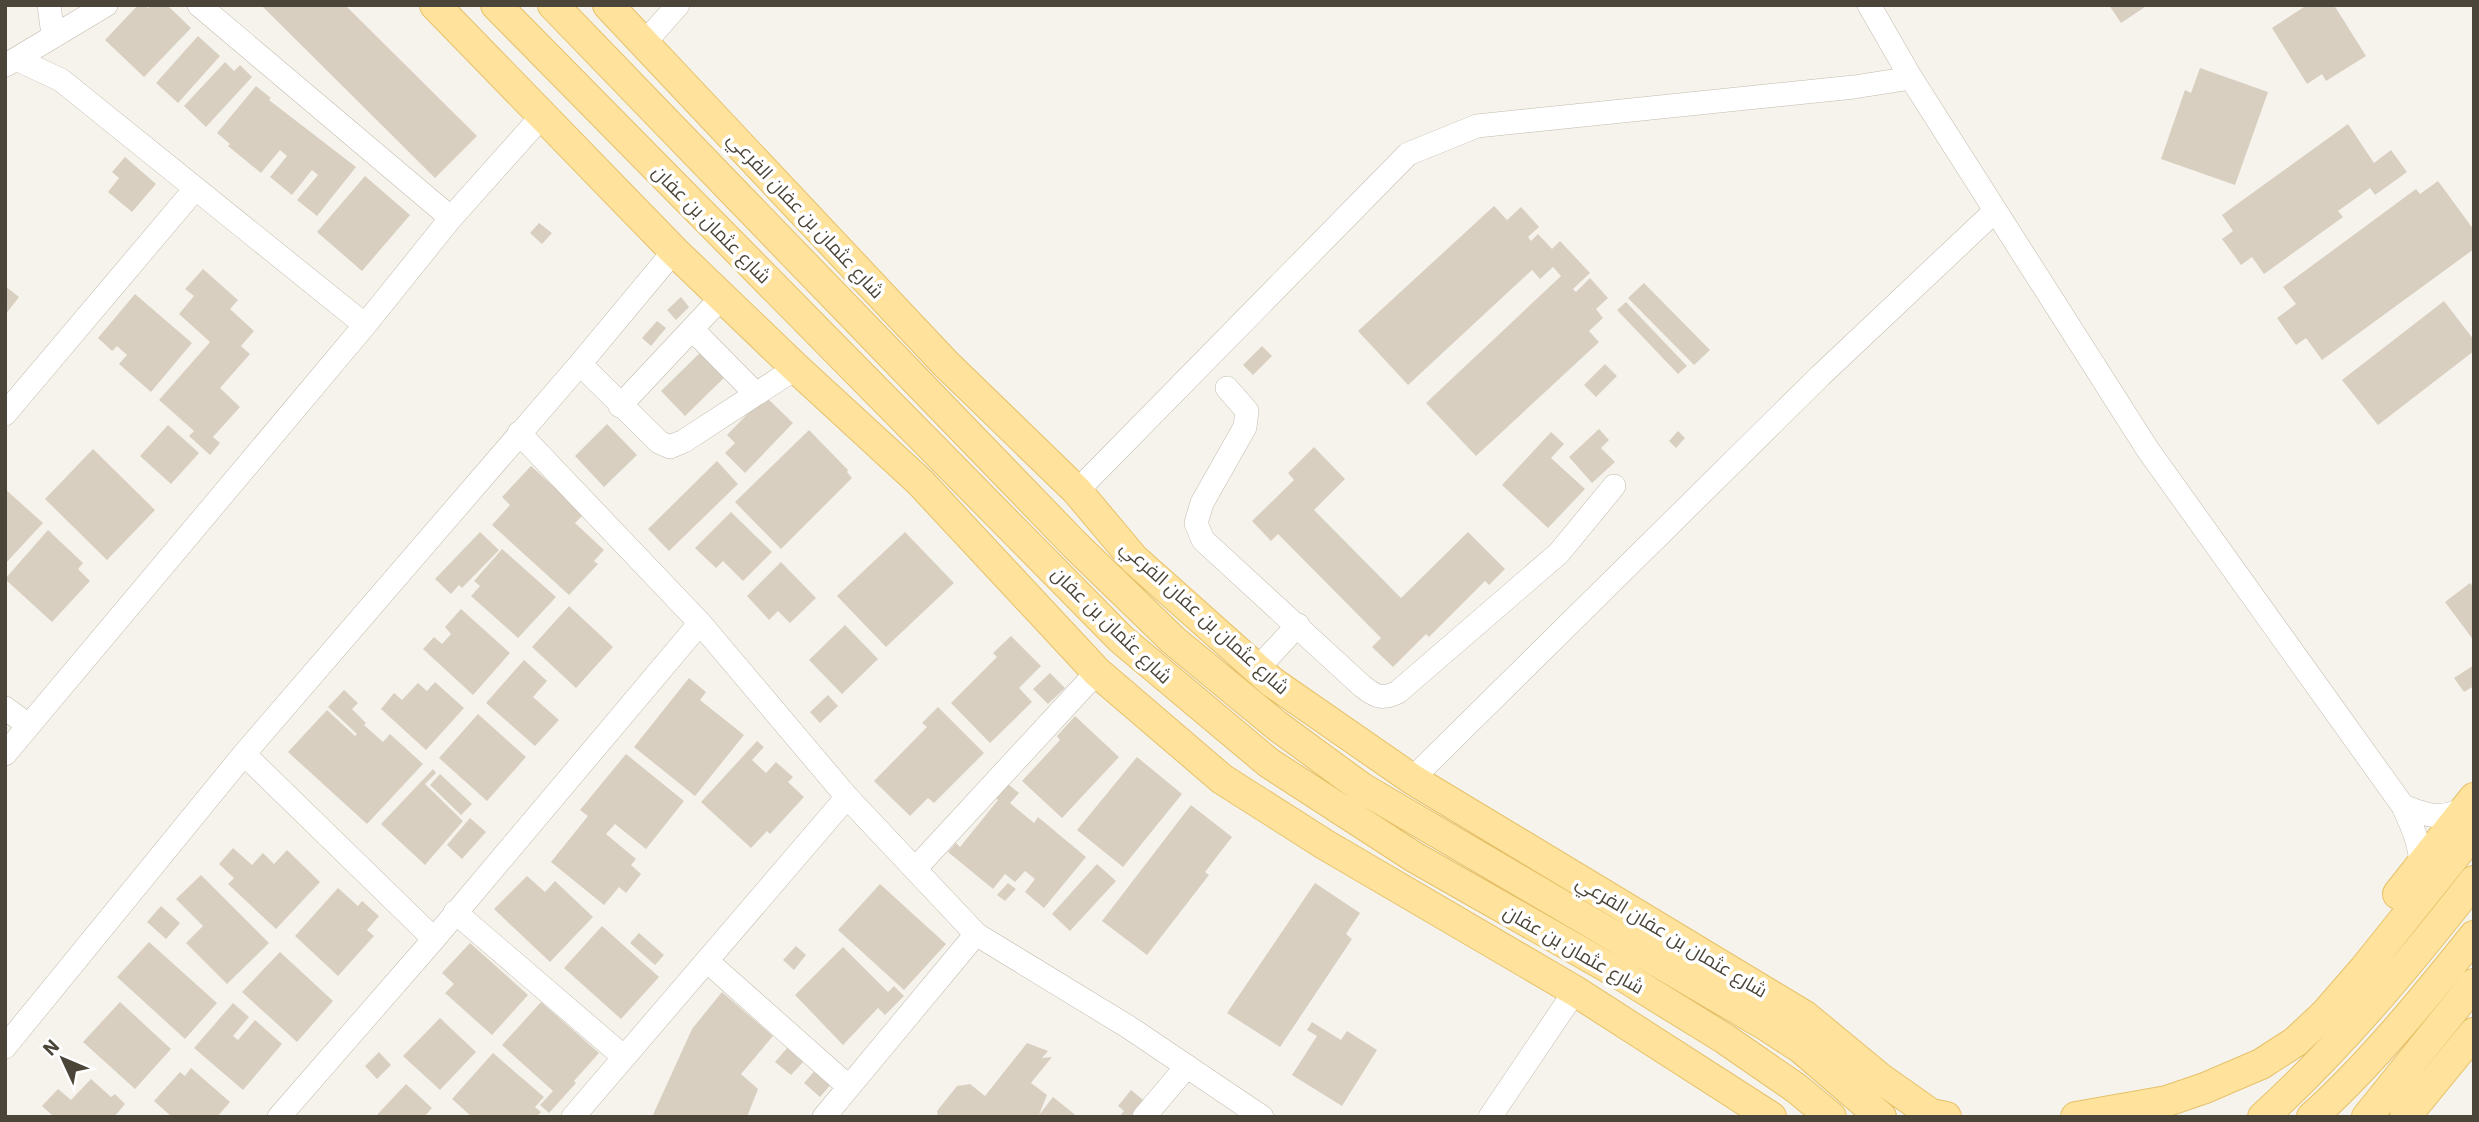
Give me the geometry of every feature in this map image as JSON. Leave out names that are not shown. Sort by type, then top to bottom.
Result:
[{"type":"main road","points":[[435,5],[674,251],[920,482],[1097,673],[1222,779],[1324,844],[1575,990],[1771,1117]]},
{"type":"main road","points":[[443,5],[493,65]]},
{"type":"main road","name":"شارع عثمان بن عفان","points":[[496,5],[983,496],[1121,639],[1180,690],[1269,763],[1414,857],[1623,975],[1725,1039],[1796,1088],[1830,1117]]},
{"type":"main road","name":"شارع عثمان بن عفان","points":[[553,5],[1084,555],[1172,640],[1276,724],[1362,788],[1802,1049],[1881,1117]]},
{"type":"main road","points":[[578,5],[730,189]]},
{"type":"main road","name":"شارع عثمان بن عفان الفرعي","points":[[608,5],[945,363],[1077,491],[1134,559],[1272,682],[1412,779],[1805,1016],[1880,1078],[1931,1114],[1946,1117]]},
{"type":"main road","points":[[2167,1101],[2244,1060],[2294,1018],[2354,950],[2421,865],[2471,813]]},
{"type":"main road","points":[[2076,1117],[2167,1101],[2205,1088],[2261,1064],[2295,1042],[2325,1014],[2365,968],[2471,813]]},
{"type":"main road","points":[[2263,1117],[2363,1016],[2474,881]]},
{"type":"main road","points":[[2312,1117],[2389,1036],[2474,936]]},
{"type":"main road","points":[[2369,1115],[2474,984]]},
{"type":"main road","points":[[2369,1115],[2474,1008]]},
{"type":"main road","points":[[2405,1117],[2474,1033]]},
{"type":"street","points":[[49,5],[52,35]]},
{"type":"street","points":[[11,62],[106,5]]},
{"type":"street","points":[[199,5],[451,218]]},
{"type":"street","points":[[645,42],[678,5]]},
{"type":"street","points":[[1869,5],[1911,78],[2148,450],[2403,806],[2415,831],[2421,865]]},
{"type":"street","points":[[11,62],[61,80],[365,326]]},
{"type":"street","points":[[1077,491],[1408,154],[1477,126],[1854,87],[1911,78]]},
{"type":"street","points":[[5,754],[365,326],[451,218],[542,116]]},
{"type":"street","points":[[5,414],[195,188]]},
{"type":"street","points":[[1412,779],[1802,394],[1996,212]]},
{"type":"street","points":[[5,1047],[244,754],[674,251]]},
{"type":"street","points":[[620,406],[722,297]]},
{"type":"street","points":[[692,329],[755,393]]},
{"type":"street","points":[[580,364],[659,442],[670,447],[684,442],[796,368]]},
{"type":"street","points":[[1227,388],[1247,411],[1245,427],[1202,503],[1196,523],[1203,540],[1362,686],[1380,698],[1386,698],[1398,691],[1559,553],[1614,486]]},
{"type":"street","points":[[519,433],[700,622],[847,797],[976,934],[1187,1066],[1262,1117]]},
{"type":"street","points":[[279,1117],[434,939],[700,622]]},
{"type":"street","points":[[1257,669],[1298,625]]},
{"type":"street","points":[[915,869],[1097,673]]},
{"type":"street","points":[[5,708],[28,726]]},
{"type":"street","points":[[244,754],[434,939]]},
{"type":"street","points":[[573,1117],[847,797]]},
{"type":"street","points":[[2403,806],[2436,817],[2471,813]]},
{"type":"street","points":[[455,912],[624,1057]]},
{"type":"street","points":[[824,1117],[976,934]]},
{"type":"street","points":[[707,961],[849,1087]]},
{"type":"street","points":[[1490,1117],[1575,990]]},
{"type":"street","points":[[1144,1117],[1187,1066]]},
{"type":"building","points":[[138,5],[148,8],[151,5],[167,5],[191,28],[144,77],[105,40]]},
{"type":"building","points":[[261,5],[345,5],[477,136],[435,178]]},
{"type":"building","points":[[2109,5],[2148,5],[2121,23]]},
{"type":"building","points":[[2307,5],[2334,5],[2366,56],[2326,81],[2322,74],[2307,84],[2272,28]]},
{"type":"building","points":[[198,36],[220,56],[178,103],[156,83]]},
{"type":"building","points":[[225,62],[234,71],[240,65],[252,77],[206,127],[184,106]]},
{"type":"building","points":[[2200,68],[2268,92],[2235,185],[2161,159],[2185,90],[2191,93]]},
{"type":"building","points":[[256,86],[271,98],[269,100],[356,167],[317,216],[297,200],[318,175],[312,170],[292,195],[270,177],[287,156],[280,150],[261,173],[228,146],[230,144],[217,133]]},
{"type":"building","points":[[2348,124],[2374,163],[2391,150],[2407,172],[2375,195],[2370,188],[2338,211],[2343,217],[2264,274],[2252,257],[2241,265],[2222,239],[2233,231],[2222,215]]},
{"type":"building","points":[[125,157],[156,184],[132,212],[108,192],[119,178],[112,172]]},
{"type":"building","points":[[365,176],[410,215],[362,271],[317,232]]},
{"type":"building","points":[[2438,181],[2474,230],[2474,249],[2322,360],[2306,338],[2296,345],[2277,318],[2296,304],[2283,287],[2416,189],[2420,194]]},
{"type":"building","points":[[1494,206],[1507,220],[1521,207],[1539,227],[1528,237],[1531,241],[1538,234],[1552,249],[1560,241],[1590,273],[1573,289],[1576,292],[1590,278],[1608,298],[1596,309],[1603,318],[1589,331],[1599,342],[1476,456],[1426,403],[1561,276],[1553,267],[1540,279],[1532,270],[1408,385],[1358,331]]},
{"type":"building","points":[[539,223],[552,233],[542,244],[530,233]]},
{"type":"building","points":[[203,269],[238,300],[230,309],[254,331],[241,346],[250,354],[220,388],[240,407],[213,437],[220,443],[210,455],[189,436],[194,431],[159,400],[210,342],[179,314],[194,296],[185,289]]},
{"type":"building","points":[[1644,283],[1710,350],[1694,365],[1628,298]]},
{"type":"building","points":[[5,286],[19,297],[5,315]]},
{"type":"building","points":[[135,294],[192,343],[151,392],[119,364],[127,355],[117,346],[112,351],[98,338]]},
{"type":"building","points":[[681,297],[689,307],[676,320],[667,310]]},
{"type":"building","points":[[2444,301],[2474,340],[2474,351],[2378,425],[2342,380]]},
{"type":"building","points":[[1626,302],[1687,366],[1678,374],[1617,310]]},
{"type":"building","points":[[657,321],[666,328],[651,346],[642,338]]},
{"type":"building","points":[[707,346],[731,371],[685,416],[661,391]]},
{"type":"building","points":[[1262,346],[1272,356],[1253,375],[1243,365]]},
{"type":"building","points":[[1605,364],[1617,376],[1596,397],[1584,385]]},
{"type":"building","points":[[765,396],[793,423],[745,473],[725,453],[735,443],[727,435]]},
{"type":"building","points":[[607,424],[637,455],[604,487],[575,456]]},
{"type":"building","points":[[168,425],[199,453],[171,484],[140,456]]},
{"type":"building","points":[[1599,429],[1609,440],[1601,448],[1615,462],[1592,483],[1569,457]]},
{"type":"building","points":[[809,430],[848,470],[852,478],[781,549],[735,502]]},
{"type":"building","points":[[1678,431],[1685,438],[1676,448],[1669,441]]},
{"type":"building","points":[[1551,432],[1564,444],[1551,458],[1585,489],[1548,528],[1502,485]]},
{"type":"building","points":[[1314,447],[1345,479],[1314,510],[1401,598],[1468,532],[1505,569],[1489,585],[1485,581],[1429,637],[1426,634],[1393,667],[1372,647],[1381,638],[1278,534],[1271,541],[1252,521],[1294,480],[1288,473]]},
{"type":"building","points":[[93,449],[155,510],[107,560],[45,499]]},
{"type":"building","points":[[717,461],[738,484],[669,551],[648,529]]},
{"type":"building","points":[[531,466],[584,514],[575,523],[604,550],[594,561],[598,564],[569,595],[492,525],[510,505],[502,497]]},
{"type":"building","points":[[5,489],[43,523],[5,564]]},
{"type":"building","points":[[731,512],[772,552],[743,581],[723,561],[716,568],[695,548]]},
{"type":"building","points":[[48,530],[83,563],[78,569],[90,581],[52,622],[5,579]]},
{"type":"building","points":[[480,532],[499,550],[462,588],[459,585],[451,594],[435,579]]},
{"type":"building","points":[[905,532],[954,583],[886,647],[837,596]]},
{"type":"building","points":[[502,549],[556,597],[518,638],[471,596],[480,586],[474,581]]},
{"type":"building","points":[[781,562],[816,598],[790,623],[778,611],[769,620],[747,596]]},
{"type":"building","points":[[2470,583],[2474,588],[2474,641],[2445,602]]},
{"type":"building","points":[[569,606],[613,647],[576,688],[532,647]]},
{"type":"building","points":[[461,609],[510,653],[473,695],[423,649],[434,637],[442,644],[451,634],[445,627]]},
{"type":"building","points":[[845,625],[878,659],[842,694],[809,660]]},
{"type":"building","points":[[1011,636],[1041,666],[1019,688],[1032,702],[990,743],[951,703],[997,657],[993,653]]},
{"type":"building","points":[[524,660],[547,681],[533,697],[559,720],[535,746],[486,703]]},
{"type":"building","points":[[2474,665],[2474,686],[2464,692],[2454,678]]},
{"type":"building","points":[[1050,673],[1065,688],[1048,704],[1033,689]]},
{"type":"building","points":[[689,678],[706,692],[700,700],[744,735],[695,796],[634,747]]},
{"type":"building","points":[[435,682],[464,708],[426,750],[381,709],[394,693],[402,700],[418,683],[427,691]]},
{"type":"building","points":[[344,690],[358,703],[352,709],[366,723],[364,725],[383,742],[390,734],[423,764],[367,824],[288,752],[327,710],[355,736],[357,734],[328,707]]},
{"type":"building","points":[[828,695],[838,706],[820,723],[810,712]]},
{"type":"building","points":[[938,707],[984,753],[934,803],[928,798],[910,816],[874,781],[927,727],[922,723]]},
{"type":"building","points":[[478,714],[526,757],[487,801],[439,758]]},
{"type":"building","points":[[1075,716],[1119,757],[1062,818],[1022,781],[1060,740],[1057,736]]},
{"type":"building","points":[[757,741],[764,747],[752,760],[766,773],[776,762],[793,777],[788,782],[804,797],[770,834],[767,831],[751,848],[701,802]]},
{"type":"building","points":[[626,754],[684,801],[646,849],[615,824],[606,834],[636,859],[631,865],[641,874],[626,893],[619,887],[604,905],[551,862],[588,816],[580,810]]},
{"type":"building","points":[[1137,757],[1182,794],[1123,867],[1077,830]]},
{"type":"building","points":[[433,769],[436,773],[425,784],[463,821],[425,865],[381,824]]},
{"type":"building","points":[[440,774],[472,804],[461,815],[430,785]]},
{"type":"building","points":[[1008,784],[1019,793],[1010,803],[1034,823],[1038,817],[1086,857],[1044,908],[1025,892],[1035,879],[1025,871],[1015,882],[1005,874],[993,889],[948,852],[956,843],[960,847]]},
{"type":"building","points":[[1191,805],[1232,837],[1205,872],[1209,875],[1147,955],[1102,921]]},
{"type":"building","points":[[470,818],[486,832],[462,859],[447,845]]},
{"type":"building","points":[[233,848],[252,865],[263,853],[274,864],[287,850],[320,882],[276,929],[228,884],[234,878],[219,864]]},
{"type":"building","points":[[1097,864],[1116,881],[1070,931],[1052,914]]},
{"type":"building","points":[[201,875],[269,943],[227,984],[186,943],[203,926],[176,899]]},
{"type":"building","points":[[527,876],[545,892],[555,881],[593,917],[550,962],[494,909]]},
{"type":"building","points":[[1008,883],[1016,889],[1005,901],[997,895]]},
{"type":"building","points":[[1315,883],[1360,913],[1346,934],[1352,939],[1280,1047],[1227,1013]]},
{"type":"building","points":[[880,884],[946,944],[904,990],[838,930]]},
{"type":"building","points":[[338,888],[358,906],[362,901],[379,916],[367,930],[374,936],[338,976],[295,936]]},
{"type":"building","points":[[161,906],[180,923],[166,939],[147,922]]},
{"type":"building","points":[[602,926],[659,977],[621,1019],[564,968]]},
{"type":"building","points":[[639,933],[664,955],[655,965],[630,943]]},
{"type":"building","points":[[149,942],[217,1003],[185,1039],[117,977]]},
{"type":"building","points":[[470,943],[528,995],[492,1035],[445,993],[454,984],[442,973]]},
{"type":"building","points":[[796,946],[806,955],[794,970],[783,960]]},
{"type":"building","points":[[843,947],[888,992],[894,986],[904,996],[885,1015],[878,1008],[843,1045],[795,995]]},
{"type":"building","points":[[280,952],[333,1001],[297,1042],[242,992]]},
{"type":"building","points":[[722,992],[773,1036],[741,1074],[758,1089],[747,1117],[652,1117],[692,1029]]},
{"type":"building","points":[[120,1002],[171,1049],[135,1089],[83,1042]]},
{"type":"building","points":[[541,1002],[599,1053],[549,1113],[540,1105],[553,1091],[502,1045]]},
{"type":"building","points":[[233,1003],[249,1017],[233,1036],[238,1040],[255,1020],[282,1044],[243,1090],[194,1048]]},
{"type":"building","points":[[440,1018],[476,1052],[440,1090],[403,1056]]},
{"type":"building","points":[[1312,1022],[1341,1040],[1347,1031],[1377,1050],[1342,1106],[1292,1075],[1317,1036],[1307,1030]]},
{"type":"building","points":[[1027,1043],[1048,1051],[1042,1058],[1052,1057],[1031,1083],[1047,1095],[1039,1115],[1053,1097],[1078,1117],[938,1117],[937,1111],[957,1086],[970,1084],[985,1096]]},
{"type":"building","points":[[788,1047],[804,1061],[791,1075],[775,1062]]},
{"type":"building","points":[[379,1052],[391,1065],[377,1079],[365,1066]]},
{"type":"building","points":[[493,1053],[544,1097],[535,1107],[541,1112],[536,1117],[472,1117],[452,1099]]},
{"type":"building","points":[[191,1068],[230,1102],[217,1117],[172,1117],[154,1101],[180,1072],[185,1076]]},
{"type":"building","points":[[817,1068],[833,1082],[820,1097],[804,1083]]},
{"type":"building","points":[[91,1079],[111,1097],[115,1094],[125,1104],[114,1117],[54,1117],[42,1106],[58,1089],[71,1100]]},
{"type":"building","points":[[406,1084],[432,1108],[424,1117],[375,1117]]},
{"type":"building","points":[[1131,1090],[1148,1104],[1136,1117],[1119,1117],[1124,1111],[1118,1106]]}]
